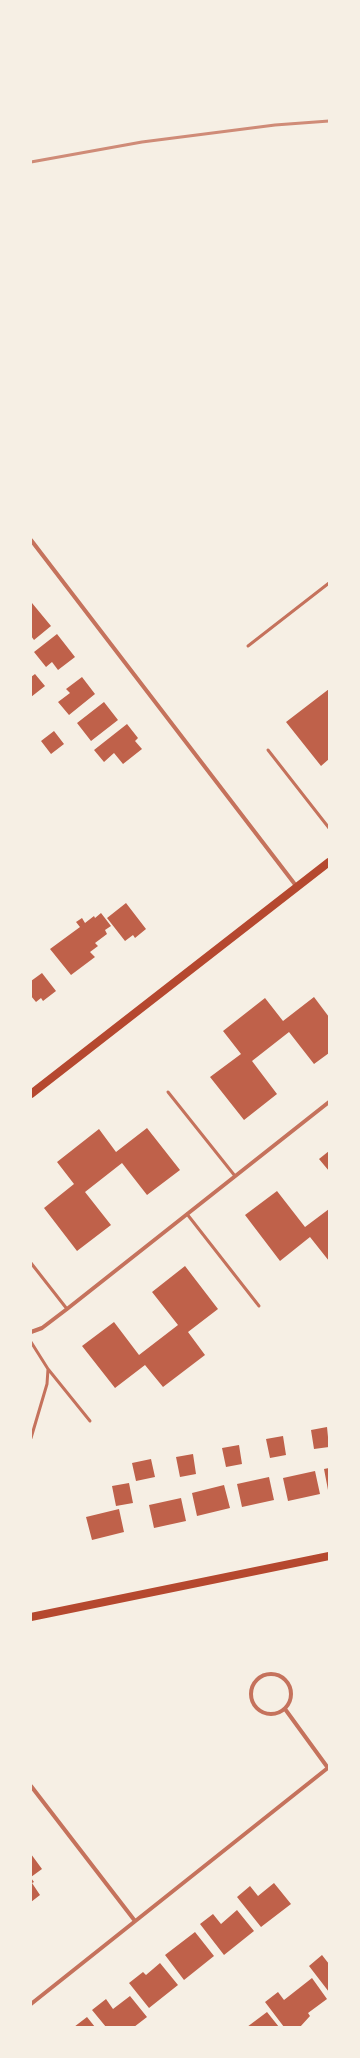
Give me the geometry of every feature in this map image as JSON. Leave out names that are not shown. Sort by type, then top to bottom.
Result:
[{"type":"main road","points":[[31,1094],[329,862]]},
{"type":"main road","points":[[31,1617],[329,1556]]},
{"type":"street","points":[[31,540],[297,887]]},
{"type":"street","points":[[31,1332],[42,1328],[67,1309],[329,1102]]},
{"type":"street","points":[[271,1673],[284,1678],[289,1683],[291,1697],[285,1709],[273,1714],[267,1714],[256,1707],[251,1695],[251,1689],[258,1678],[271,1673]]},
{"type":"street","points":[[31,2004],[328,1768],[285,1709]]},
{"type":"street","points":[[31,1786],[135,1921]]},
{"type":"lane","points":[[248,646],[329,583]]},
{"type":"lane","points":[[268,750],[329,828]]},
{"type":"lane","points":[[168,1092],[235,1176]]},
{"type":"lane","points":[[187,1214],[259,1306]]},
{"type":"lane","points":[[31,1263],[67,1309]]},
{"type":"lane","points":[[31,1342],[48,1369],[90,1422]]},
{"type":"lane","points":[[31,1438],[47,1384],[48,1369]]},
{"type":"building","points":[[32,603],[51,626],[34,640],[31,636]]},
{"type":"building","points":[[57,634],[75,657],[58,670],[52,662],[46,667],[34,652]]},
{"type":"building","points":[[35,674],[45,686],[31,697],[31,677]]},
{"type":"building","points":[[82,677],[95,694],[69,715],[58,702],[70,693],[66,689]]},
{"type":"building","points":[[329,689],[329,759],[321,766],[286,722]]},
{"type":"building","points":[[104,702],[118,720],[91,741],[77,723]]},
{"type":"building","points":[[127,724],[138,738],[135,741],[142,749],[123,764],[114,753],[104,762],[94,750]]},
{"type":"building","points":[[54,731],[64,744],[51,754],[41,741]]},
{"type":"building","points":[[126,903],[146,929],[135,938],[133,935],[125,941],[107,918]]},
{"type":"building","points":[[101,913],[111,926],[105,930],[107,934],[95,943],[98,946],[90,952],[95,957],[71,975],[50,949],[80,927],[76,922],[82,918],[85,923]]},
{"type":"building","points":[[42,973],[56,991],[43,1001],[41,998],[36,1002],[31,996],[31,981]]},
{"type":"building","points":[[314,997],[329,1017],[329,1053],[314,1064],[289,1032],[252,1061],[277,1094],[244,1120],[210,1077],[241,1054],[223,1031],[265,998],[283,1021]]},
{"type":"building","points":[[147,1128],[180,1170],[147,1195],[122,1163],[85,1192],[111,1225],[77,1251],[44,1208],[74,1184],[57,1162],[99,1129],[116,1152]]},
{"type":"building","points":[[329,1151],[329,1171],[319,1159]]},
{"type":"building","points":[[277,1191],[305,1227],[329,1209],[329,1261],[310,1237],[280,1261],[245,1215]]},
{"type":"building","points":[[185,1266],[218,1309],[188,1332],[205,1355],[163,1387],[145,1365],[115,1388],[82,1346],[114,1322],[139,1355],[178,1325],[152,1292]]},
{"type":"building","points":[[327,1427],[329,1447],[314,1449],[311,1430]]},
{"type":"building","points":[[283,1436],[286,1455],[270,1458],[266,1439]]},
{"type":"building","points":[[239,1445],[242,1464],[226,1467],[222,1448]]},
{"type":"building","points":[[193,1454],[196,1474],[180,1477],[176,1457]]},
{"type":"building","points":[[151,1459],[155,1477],[136,1481],[132,1463]]},
{"type":"building","points":[[329,1468],[329,1490],[328,1490],[324,1469]]},
{"type":"building","points":[[315,1471],[320,1494],[288,1501],[283,1478]]},
{"type":"building","points":[[269,1477],[274,1500],[242,1507],[237,1484]]},
{"type":"building","points":[[129,1483],[133,1503],[116,1506],[112,1486]]},
{"type":"building","points":[[224,1485],[230,1508],[197,1516],[192,1493]]},
{"type":"building","points":[[181,1498],[186,1521],[154,1528],[149,1505]]},
{"type":"building","points":[[119,1509],[124,1532],[92,1540],[86,1517]]},
{"type":"building","points":[[31,1854],[42,1869],[31,1877]]},
{"type":"building","points":[[31,1878],[34,1882],[32,1883],[40,1895],[31,1902]]},
{"type":"building","points":[[274,1883],[291,1904],[261,1927],[237,1897],[250,1886],[258,1896]]},
{"type":"building","points":[[237,1910],[254,1931],[224,1955],[200,1924],[213,1914],[221,1924]]},
{"type":"building","points":[[195,1932],[214,1956],[184,1980],[165,1955]]},
{"type":"building","points":[[322,1955],[329,1964],[329,1992],[309,1966]]},
{"type":"building","points":[[160,1963],[178,1985],[149,2008],[129,1983],[143,1972],[146,1975]]},
{"type":"building","points":[[312,1978],[327,1999],[308,2013],[310,2016],[300,2027],[284,2027],[265,2002],[278,1992],[284,2000]]},
{"type":"building","points":[[130,1996],[147,2017],[134,2027],[106,2027],[92,2010],[106,1999],[113,2009]]},
{"type":"building","points":[[267,2012],[279,2027],[247,2027]]},
{"type":"building","points":[[87,2017],[95,2027],[74,2027]]},
{"type":"railway","points":[[31,162],[142,142],[275,125],[329,121]]}]
